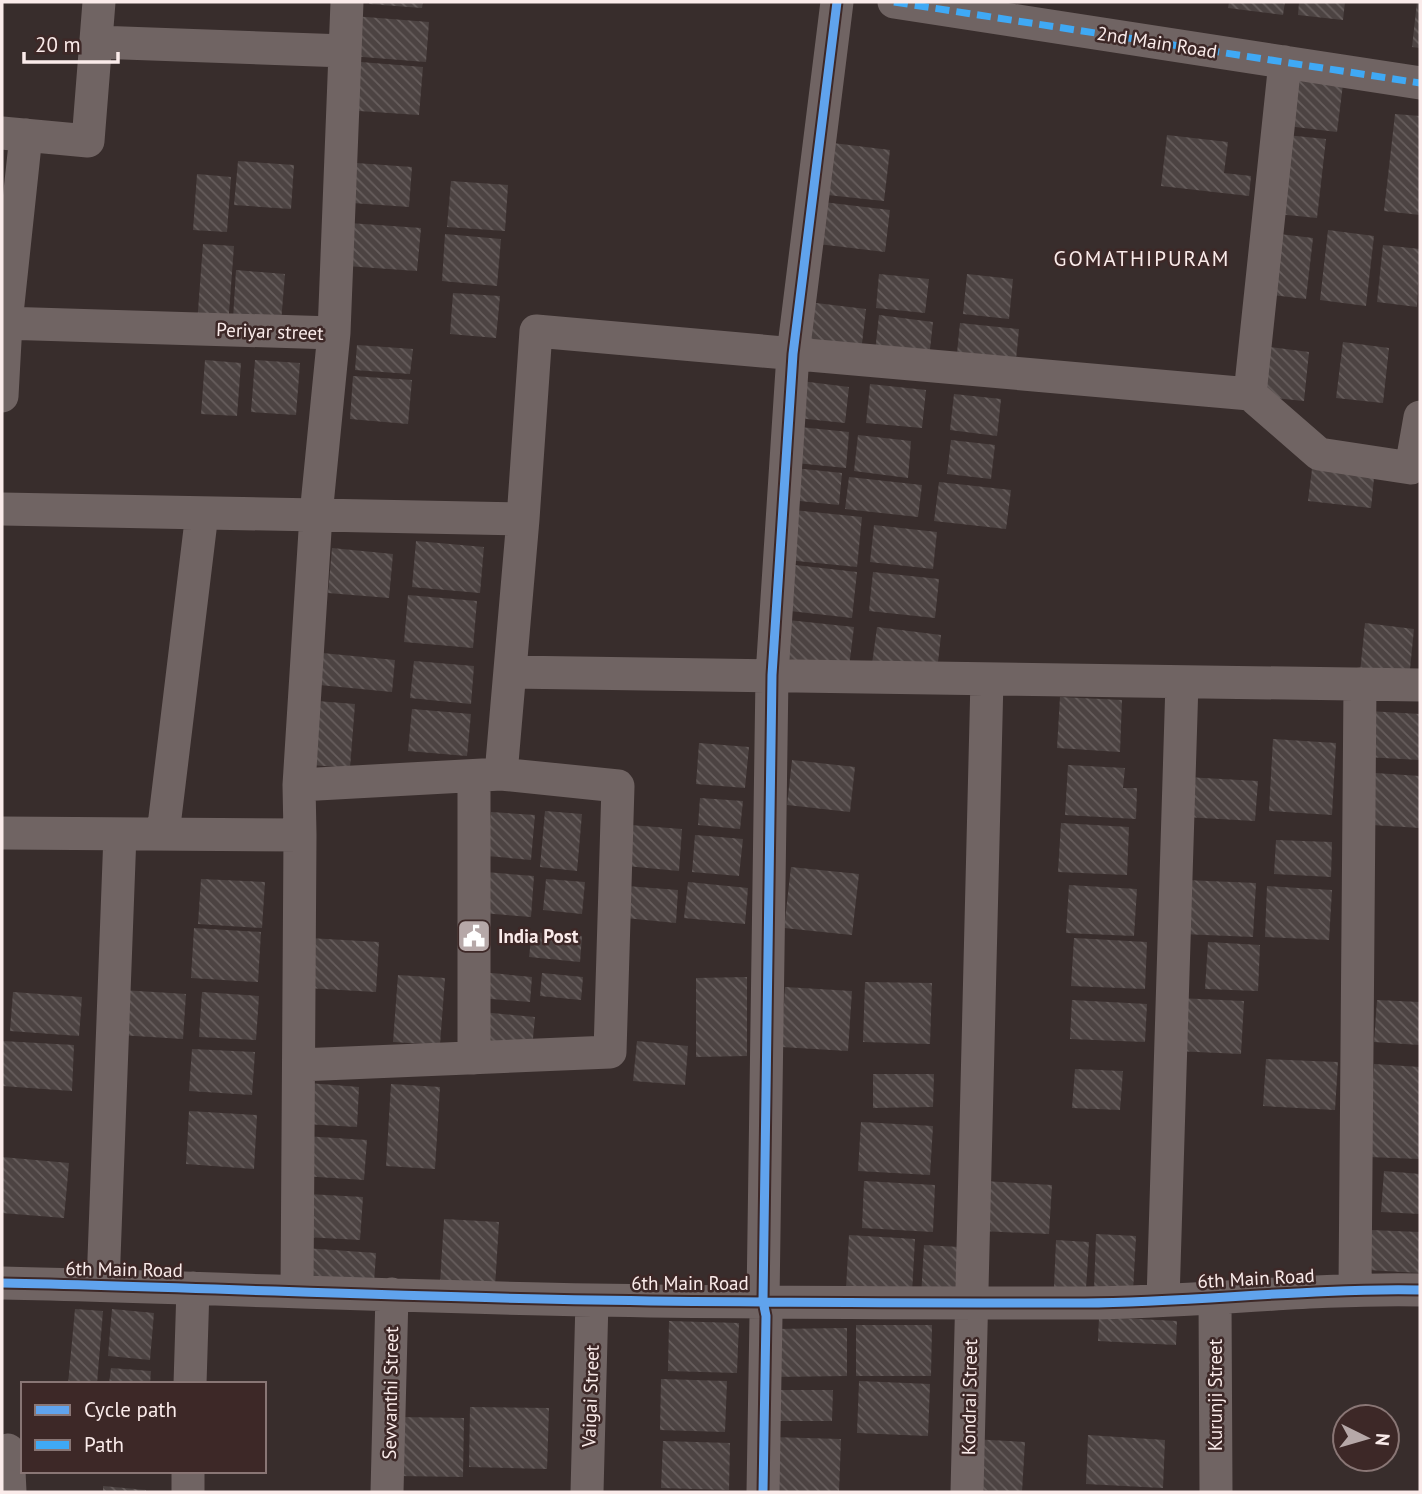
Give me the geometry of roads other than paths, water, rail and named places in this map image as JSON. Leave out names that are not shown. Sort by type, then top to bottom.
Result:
[{"type":"street","points":[[2,396],[14,134],[88,141],[99,2]]},
{"type":"street","name":"Periyar street","points":[[4,323],[334,333],[347,2]]},
{"type":"street","points":[[763,1492],[766,1316],[763,1301],[772,675],[793,354],[837,2]]},
{"type":"street","name":"2nd Main Road","points":[[894,2],[1420,83]]},
{"type":"street","points":[[96,41],[345,51]]},
{"type":"street","points":[[1250,394],[1285,62]]},
{"type":"street","points":[[474,1058],[488,775],[510,672],[537,331],[1250,394],[1319,454],[1411,468],[1420,417]]},
{"type":"street","points":[[297,1291],[299,785],[316,515],[334,333]]},
{"type":"street","points":[[2,509],[523,519]]},
{"type":"street","points":[[163,834],[202,513]]},
{"type":"street","points":[[510,672],[1420,685]]},
{"type":"street","name":"Kondrai Street","points":[[967,1492],[987,678]]},
{"type":"street","points":[[1163,1300],[1182,682]]},
{"type":"street","points":[[1355,1289],[1360,684]]},
{"type":"street","points":[[299,785],[488,775],[618,786],[610,1052],[299,1065]]},
{"type":"street","points":[[2,833],[300,835]]},
{"type":"street","points":[[103,1285],[120,834]]},
{"type":"street","name":"6th Main Road","points":[[2,1283],[592,1300],[1089,1303],[1355,1289],[1420,1290]]},
{"type":"street","points":[[190,1382],[192,1288]]},
{"type":"street","name":"Sevvanthi Street","points":[[387,1492],[392,1294]]},
{"type":"street","name":"Kurunji Street","points":[[1214,1298],[1216,1492]]},
{"type":"street","name":"Vaigai Street","points":[[587,1492],[592,1300]]},
{"type":"street","points":[[8,1450],[10,1492]]},
{"type":"street","points":[[188,1473],[188,1492]]},
{"type":"place","name":"India Post","points":[[474,936]]},
{"type":"district","name":"GOMATHIPURAM","points":[[1142,258]]}]
